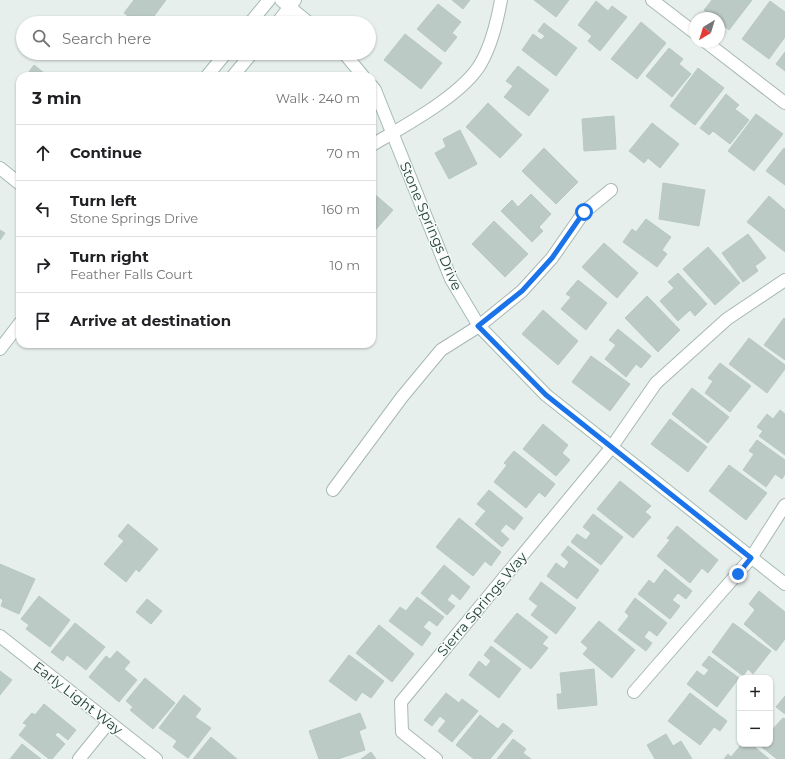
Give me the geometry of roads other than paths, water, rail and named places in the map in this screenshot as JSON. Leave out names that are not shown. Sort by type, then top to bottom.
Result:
[{"type":"street","points":[[256,16],[269,0]]},
{"type":"street","points":[[376,143],[455,93],[480,64],[496,29],[501,0]]},
{"type":"street","points":[[652,0],[689,28]]},
{"type":"street","points":[[281,16],[289,2],[302,16]]},
{"type":"street","points":[[714,48],[785,103]]},
{"type":"street","points":[[211,72],[221,60]]},
{"type":"street","points":[[237,72],[247,60]]},
{"type":"street","points":[[350,60],[360,72]]},
{"type":"street","name":"Stone Springs Drive","points":[[376,92],[450,279],[478,326],[546,395],[611,448],[785,584]]},
{"type":"street","points":[[0,168],[16,181]]},
{"type":"street","points":[[332,490],[402,397],[441,350],[478,326],[522,291],[552,258],[584,212],[611,190]]},
{"type":"street","name":"Sierra Springs Way","points":[[436,759],[402,732],[401,702],[611,448],[656,383],[727,320],[785,280]]},
{"type":"street","points":[[0,349],[16,328]]},
{"type":"street","points":[[634,692],[751,558],[785,504]]},
{"type":"street","name":"Early Light Way","points":[[0,636],[156,759]]},
{"type":"street","points":[[79,759],[109,722]]}]
